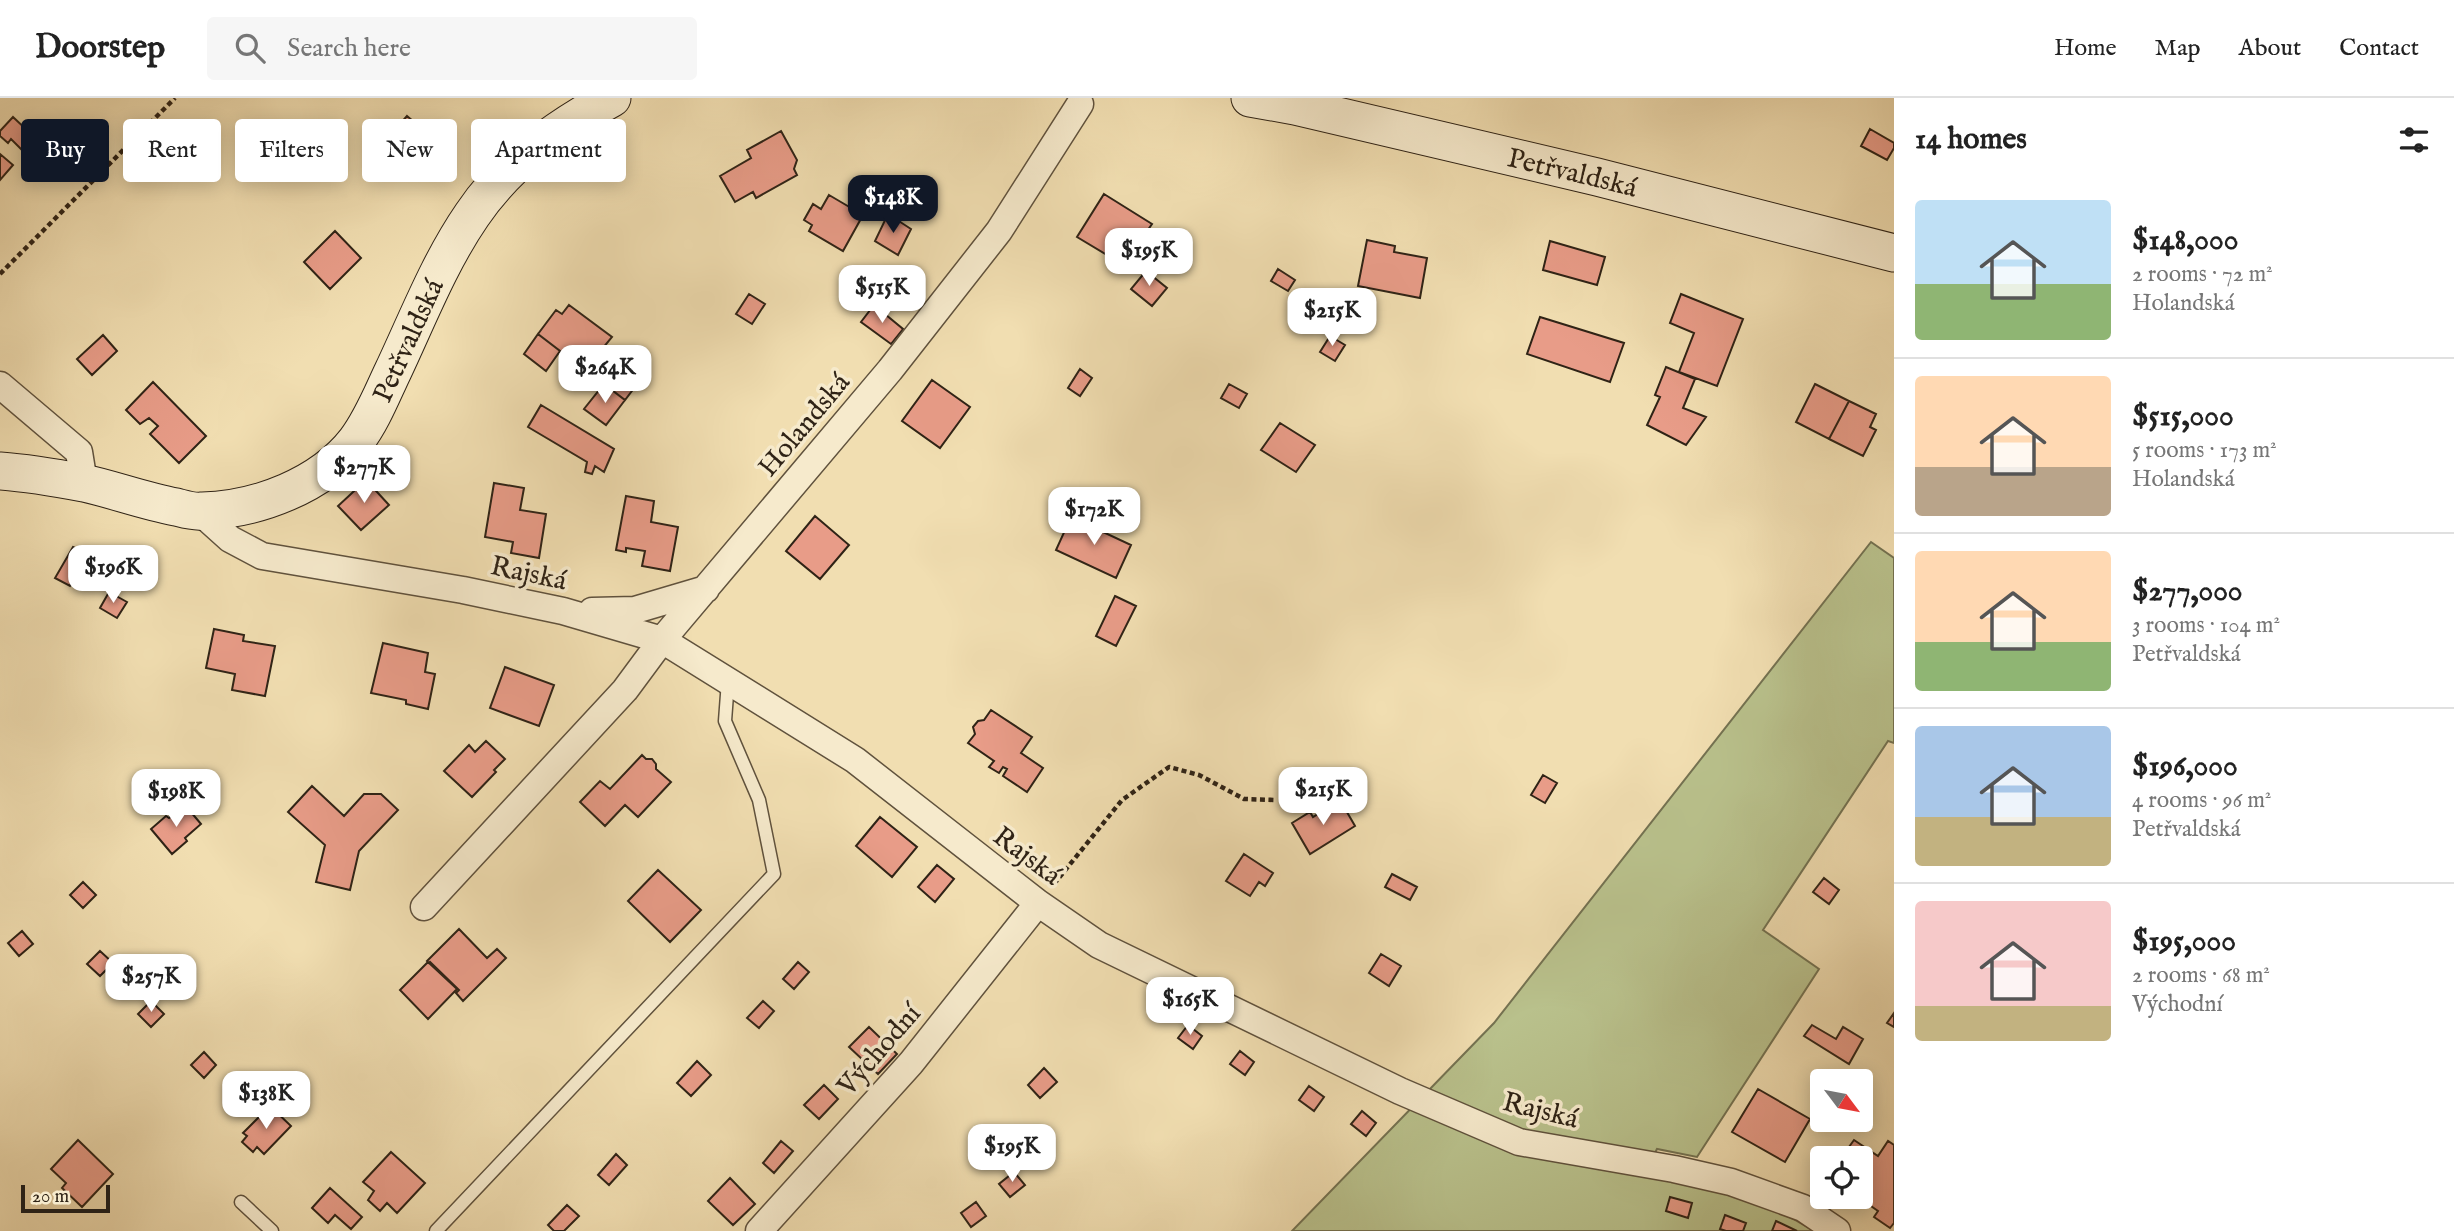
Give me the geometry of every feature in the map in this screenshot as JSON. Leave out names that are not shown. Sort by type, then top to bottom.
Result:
[{"type":"street","name":"Petřvaldská","points":[[0,471],[84,484],[142,501],[200,512],[263,500],[312,480],[340,458],[356,441],[375,410],[440,270],[472,214],[503,177],[538,144],[612,98]]},
{"type":"street","name":"Petřvaldská","points":[[1250,98],[1296,106],[1570,171],[1894,253]]},
{"type":"street","name":"Holandská","points":[[424,907],[625,690],[662,640],[890,370],[992,239],[1080,104]]},
{"type":"street","points":[[0,385],[79,452],[84,484]]},
{"type":"street","name":"Rajská","points":[[200,512],[230,539],[262,556],[463,590],[564,611],[662,640],[855,760],[1038,903],[1099,945],[1400,1091],[1519,1142],[1674,1169],[1731,1182],[1803,1208],[1837,1231]]},
{"type":"street","points":[[564,611],[635,610],[706,589]]},
{"type":"street","name":"Východní","points":[[759,1231],[911,1063],[1038,903]]},
{"type":"lane","points":[[436,1231],[774,874],[759,800],[725,721],[729,680]]},
{"type":"lane","points":[[241,1202],[272,1231]]},
{"type":"path","points":[[0,274],[175,98]]},
{"type":"path","points":[[1038,903],[1122,800],[1169,767],[1199,775],[1244,799],[1276,800]]},
{"type":"green space","points":[[1871,542],[1894,558],[1894,743],[1888,741],[1763,930],[1819,969],[1697,1157],[1657,1149],[1645,1172],[1754,1201],[1814,1231],[1292,1231],[1494,1023]]},
{"type":"building","points":[[13,117],[21,125],[21,149],[11,139],[8,143],[0,136],[0,131]]},
{"type":"building","points":[[1870,129],[1894,143],[1887,160],[1861,146]]},
{"type":"building","points":[[781,131],[797,160],[794,169],[797,175],[756,198],[753,192],[735,202],[720,176],[751,158],[747,150]]},
{"type":"building","points":[[0,154],[13,165],[0,180]]},
{"type":"building","points":[[1104,194],[1152,224],[1136,247],[1138,249],[1127,267],[1077,237]]},
{"type":"building","points":[[829,195],[863,215],[843,251],[809,231],[812,225],[804,220],[813,204],[821,209]]},
{"type":"building","points":[[888,214],[911,229],[898,255],[875,241]]},
{"type":"building","points":[[335,231],[361,258],[330,289],[304,262]]},
{"type":"building","points":[[1367,240],[1395,246],[1394,252],[1427,258],[1420,298],[1358,286]]},
{"type":"building","points":[[1550,241],[1605,257],[1597,285],[1543,270]]},
{"type":"building","points":[[1278,269],[1295,280],[1288,291],[1271,281]]},
{"type":"building","points":[[1146,271],[1167,288],[1152,306],[1131,289]]},
{"type":"building","points":[[749,294],[765,304],[752,324],[736,314]]},
{"type":"building","points":[[1681,294],[1743,319],[1717,386],[1679,372],[1694,333],[1670,323]]},
{"type":"building","points":[[569,305],[612,337],[585,370],[538,334],[556,310],[562,314]]},
{"type":"building","points":[[874,305],[903,329],[891,344],[861,322]]},
{"type":"building","points":[[1540,317],[1624,343],[1610,382],[1527,354]]},
{"type":"building","points":[[538,334],[560,351],[546,371],[524,354]]},
{"type":"building","points":[[103,335],[117,351],[92,375],[77,359]]},
{"type":"building","points":[[1330,336],[1345,345],[1335,361],[1320,352]]},
{"type":"building","points":[[620,362],[641,379],[625,400],[604,384]]},
{"type":"building","points":[[1666,367],[1695,379],[1683,408],[1706,417],[1686,445],[1647,425],[1660,397],[1655,395]]},
{"type":"building","points":[[1080,369],[1092,378],[1080,396],[1068,388]]},
{"type":"building","points":[[932,380],[970,407],[940,448],[902,421]]},
{"type":"building","points":[[153,382],[206,436],[179,463],[150,434],[158,426],[149,418],[140,424],[126,410]]},
{"type":"building","points":[[604,384],[625,400],[606,425],[584,409]]},
{"type":"building","points":[[1229,384],[1247,394],[1239,408],[1221,398]]},
{"type":"building","points":[[1815,384],[1849,401],[1829,439],[1796,422]]},
{"type":"building","points":[[1849,401],[1876,414],[1870,427],[1876,430],[1863,456],[1829,439]]},
{"type":"building","points":[[541,405],[614,449],[604,472],[595,466],[592,474],[585,472],[587,462],[528,427]]},
{"type":"building","points":[[1280,423],[1315,445],[1296,472],[1261,450]]},
{"type":"building","points":[[366,480],[389,505],[361,530],[338,506]]},
{"type":"building","points":[[494,483],[524,488],[520,510],[546,514],[539,558],[511,553],[513,542],[485,537]]},
{"type":"building","points":[[626,496],[654,501],[651,522],[678,527],[670,571],[642,566],[645,551],[626,548],[626,552],[616,550]]},
{"type":"building","points":[[815,516],[849,545],[820,579],[786,551]]},
{"type":"building","points":[[1071,517],[1131,545],[1116,578],[1056,550]]},
{"type":"building","points":[[73,547],[106,565],[93,587],[75,577],[70,586],[55,578]]},
{"type":"building","points":[[109,592],[127,602],[117,618],[100,608]]},
{"type":"building","points":[[1115,596],[1136,606],[1116,646],[1096,636]]},
{"type":"building","points":[[214,629],[244,635],[243,641],[275,646],[265,696],[232,690],[235,674],[206,668]]},
{"type":"building","points":[[383,643],[428,653],[425,672],[435,674],[428,709],[406,704],[406,700],[371,693]]},
{"type":"building","points":[[505,667],[554,685],[539,726],[490,708]]},
{"type":"building","points":[[991,710],[1032,737],[1021,753],[1043,768],[1027,792],[1003,776],[1007,769],[1003,767],[999,773],[989,767],[994,761],[968,743],[975,734],[973,727],[978,721],[984,720]]},
{"type":"building","points":[[486,741],[505,759],[472,797],[444,771],[469,745],[475,752]]},
{"type":"building","points":[[642,755],[646,759],[652,759],[656,769],[671,782],[638,817],[625,805],[605,826],[580,802],[600,781],[610,789]]},
{"type":"building","points":[[1543,775],[1557,783],[1545,803],[1531,795]]},
{"type":"building","points":[[312,786],[344,816],[364,794],[381,794],[398,810],[359,851],[350,890],[316,882],[325,845],[288,812]]},
{"type":"building","points":[[1340,800],[1355,826],[1310,854],[1292,823],[1310,812],[1313,817]]},
{"type":"building","points":[[185,805],[201,824],[172,854],[151,829]]},
{"type":"building","points":[[880,817],[917,847],[892,877],[856,846]]},
{"type":"building","points":[[1244,854],[1273,873],[1265,886],[1259,882],[1250,896],[1226,881]]},
{"type":"building","points":[[937,865],[954,879],[935,902],[918,887]]},
{"type":"building","points":[[658,870],[701,910],[670,942],[628,901]]},
{"type":"building","points":[[1392,874],[1417,887],[1410,900],[1385,887]]},
{"type":"building","points":[[1824,878],[1839,890],[1829,904],[1813,892]]},
{"type":"building","points":[[83,882],[96,895],[83,908],[70,895]]},
{"type":"building","points":[[459,929],[487,958],[497,949],[506,958],[463,1001],[456,993],[459,990],[427,961]]},
{"type":"building","points":[[22,931],[33,944],[19,956],[8,943]]},
{"type":"building","points":[[100,951],[113,963],[100,976],[87,964]]},
{"type":"building","points":[[1381,954],[1401,966],[1389,986],[1369,973]]},
{"type":"building","points":[[428,962],[457,989],[428,1019],[400,990]]},
{"type":"building","points":[[798,962],[809,972],[794,989],[783,979]]},
{"type":"building","points":[[151,1001],[164,1014],[151,1027],[138,1014]]},
{"type":"building","points":[[763,1001],[774,1011],[759,1028],[747,1018]]},
{"type":"building","points":[[1894,1013],[1894,1027],[1887,1023]]},
{"type":"building","points":[[1188,1025],[1202,1036],[1193,1049],[1178,1038]]},
{"type":"building","points":[[1812,1025],[1836,1039],[1843,1027],[1863,1039],[1849,1064],[1804,1036]]},
{"type":"building","points":[[869,1027],[897,1054],[878,1074],[849,1047]]},
{"type":"building","points":[[1240,1051],[1254,1062],[1245,1075],[1230,1064]]},
{"type":"building","points":[[204,1052],[216,1065],[204,1078],[191,1065]]},
{"type":"building","points":[[697,1061],[711,1075],[691,1096],[677,1083]]},
{"type":"building","points":[[1044,1068],[1057,1082],[1040,1098],[1028,1085]]},
{"type":"building","points":[[824,1085],[838,1099],[819,1119],[804,1105]]},
{"type":"building","points":[[1309,1086],[1324,1097],[1314,1111],[1299,1100]]},
{"type":"building","points":[[1758,1089],[1810,1119],[1785,1162],[1732,1132]]},
{"type":"building","points":[[270,1106],[291,1126],[264,1154],[257,1147],[253,1152],[242,1142],[247,1136],[243,1133]]},
{"type":"building","points":[[1362,1111],[1376,1123],[1366,1136],[1351,1124]]},
{"type":"building","points":[[78,1140],[113,1174],[82,1207],[62,1188],[66,1183],[51,1169]]},
{"type":"building","points":[[1854,1140],[1863,1146],[1850,1146]]},
{"type":"building","points":[[781,1141],[793,1151],[774,1173],[763,1163]]},
{"type":"building","points":[[1888,1141],[1894,1145],[1894,1223],[1890,1228],[1874,1217],[1878,1211],[1873,1208],[1873,1153],[1878,1156]]},
{"type":"building","points":[[391,1152],[425,1183],[397,1213],[387,1203],[380,1211],[368,1200],[374,1191],[363,1182]]},
{"type":"building","points":[[616,1154],[627,1165],[609,1185],[598,1175]]},
{"type":"building","points":[[1014,1172],[1025,1185],[1010,1197],[999,1184]]},
{"type":"building","points":[[730,1178],[755,1204],[733,1225],[708,1201]]},
{"type":"building","points":[[330,1188],[362,1217],[351,1229],[335,1215],[328,1223],[312,1208]]},
{"type":"building","points":[[1670,1197],[1692,1203],[1688,1218],[1666,1211]]},
{"type":"building","points":[[976,1202],[986,1216],[971,1227],[961,1213]]},
{"type":"building","points":[[567,1205],[579,1216],[564,1231],[554,1231],[548,1225]]},
{"type":"building","points":[[1725,1215],[1746,1223],[1743,1231],[1720,1229]]},
{"type":"building","points":[[1776,1221],[1797,1231],[1772,1231]]}]
